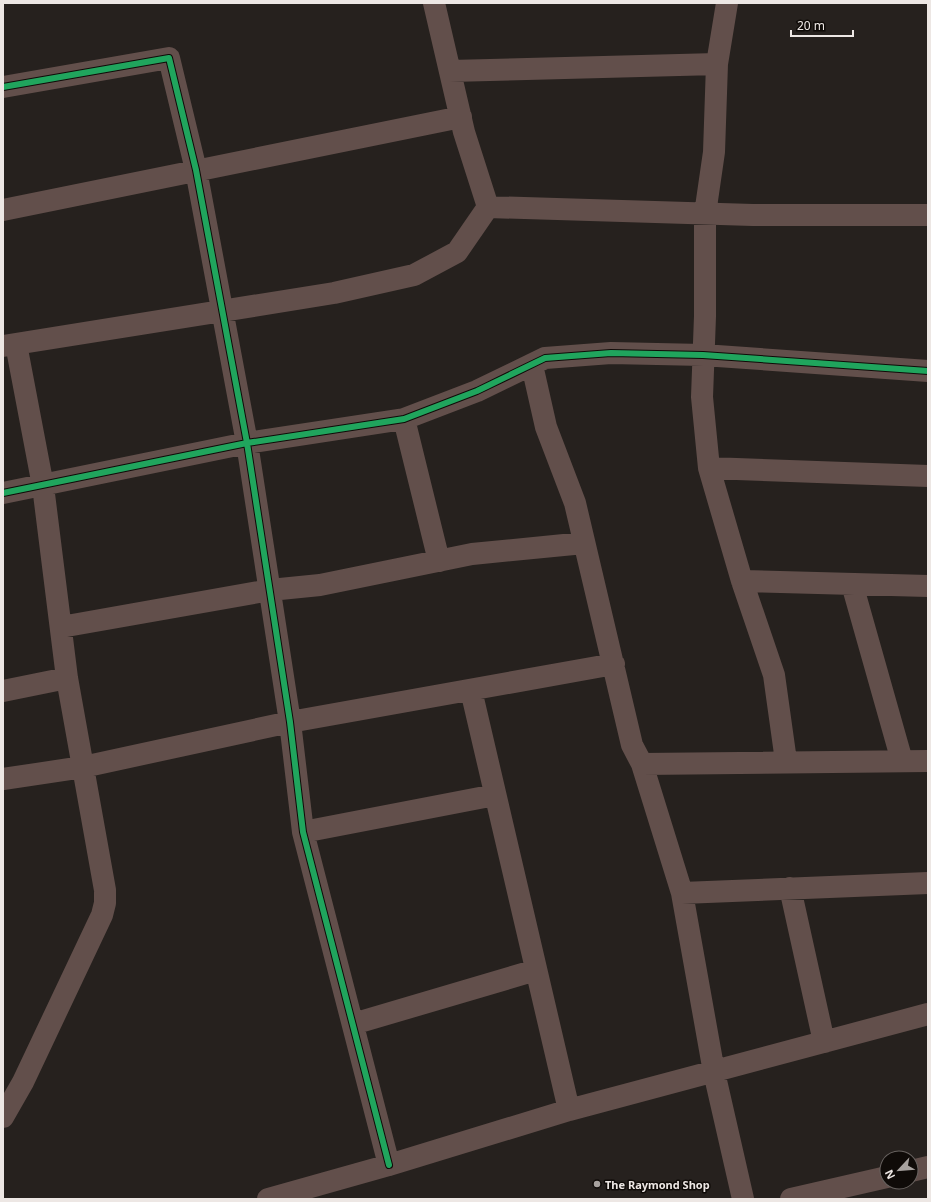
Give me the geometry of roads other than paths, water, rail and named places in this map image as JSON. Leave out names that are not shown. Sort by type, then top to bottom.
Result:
[{"type":"street","points":[[434,3],[461,117],[488,207]]},
{"type":"street","points":[[727,3],[717,64],[714,152],[705,214],[702,397],[709,468],[742,581],[774,675],[786,761]]},
{"type":"street","points":[[3,87],[169,58],[196,170],[247,444],[290,722],[303,832],[389,1165]]},
{"type":"street","points":[[450,71],[717,64]]},
{"type":"street","points":[[3,210],[461,117]]},
{"type":"street","points":[[488,207],[705,214],[928,215]]},
{"type":"street","points":[[3,1117],[26,1075],[102,915],[105,903],[105,890],[67,678],[43,486],[10,345],[334,293],[414,275],[457,252],[488,207]]},
{"type":"street","points":[[3,493],[247,444],[404,419],[477,391],[545,358],[612,353],[703,355],[928,371]]},
{"type":"street","points":[[532,365],[546,427],[576,503],[632,746],[642,764],[682,893],[714,1072],[743,1199]]},
{"type":"street","points":[[404,419],[439,561]]},
{"type":"street","points":[[709,468],[928,476]]},
{"type":"street","points":[[61,627],[270,590],[320,585],[472,554],[584,543]]},
{"type":"street","points":[[742,581],[928,586]]},
{"type":"street","points":[[852,584],[902,761]]},
{"type":"street","points":[[3,779],[83,767],[290,722],[614,664]]},
{"type":"street","points":[[3,691],[67,678]]},
{"type":"street","points":[[471,690],[569,1110]]},
{"type":"street","points":[[642,764],[786,761],[928,761]]},
{"type":"street","points":[[303,832],[495,795]]},
{"type":"street","points":[[682,893],[928,883]]},
{"type":"street","points":[[790,888],[824,1042]]},
{"type":"street","points":[[353,1024],[536,970]]},
{"type":"street","points":[[268,1199],[389,1165],[569,1110],[928,1014]]},
{"type":"street","points":[[792,1199],[879,1179]]},
{"type":"place","name":"The Raymond Shop","points":[[597,1184]]}]
